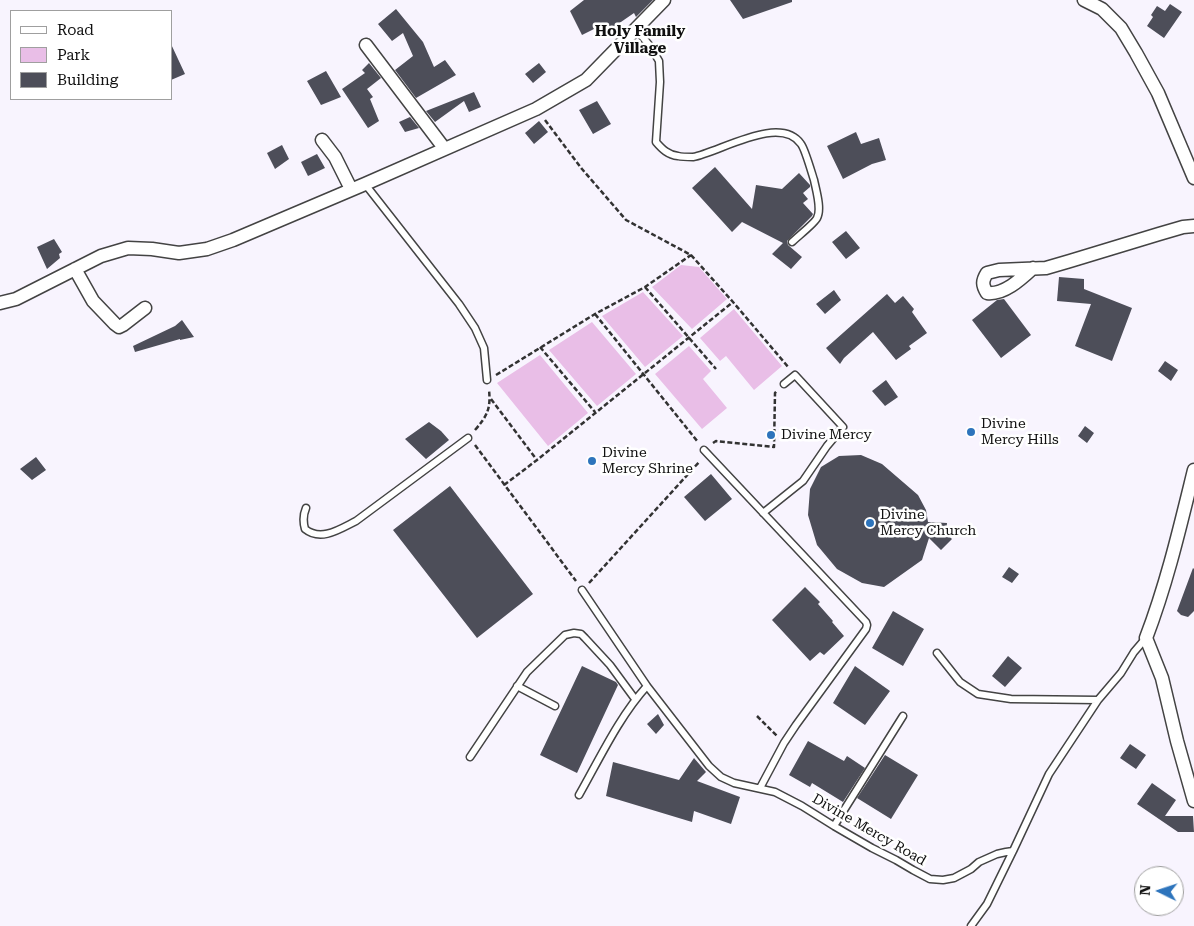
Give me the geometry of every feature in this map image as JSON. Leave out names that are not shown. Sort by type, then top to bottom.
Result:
[{"type":"street","points":[[0,302],[16,299],[100,256],[128,248],[179,252],[208,248],[233,240],[536,109],[586,80],[664,0]]},
{"type":"street","points":[[1084,0],[1102,9],[1120,28],[1136,53],[1158,93],[1194,178]]},
{"type":"street","points":[[366,45],[444,148]]},
{"type":"street","points":[[322,140],[334,157],[350,190]]},
{"type":"street","points":[[1033,268],[1046,268],[1070,262],[1158,234],[1194,226]]},
{"type":"street","points":[[75,269],[93,301],[119,327],[145,308]]},
{"type":"street","points":[[1194,470],[1172,558],[1146,638],[1162,678],[1194,801]]},
{"type":"lane","points":[[636,29],[659,61],[660,82],[656,142],[665,152],[677,156],[693,157],[755,136],[775,133],[790,134],[802,144],[819,205],[817,218],[792,242]]},
{"type":"lane","points":[[365,184],[459,304],[475,328],[484,348],[487,380]]},
{"type":"lane","points":[[763,513],[803,481],[827,446],[843,427],[795,375],[784,384]]},
{"type":"lane","points":[[306,508],[303,522],[304,529],[317,535],[328,534],[338,530],[356,521],[468,438]]},
{"type":"lane","points":[[707,452],[867,625],[784,743],[760,788]]},
{"type":"lane","name":"Divine Mercy Road","points":[[582,590],[647,686],[709,766],[721,777],[734,783],[775,792],[790,799],[925,877],[938,880],[959,876],[979,862],[997,854],[1013,852]]},
{"type":"lane","points":[[470,757],[527,672],[564,635],[581,634],[610,665],[636,699]]},
{"type":"lane","points":[[971,926],[987,904],[1049,774],[1098,700],[1121,673],[1134,652],[1146,638]]},
{"type":"lane","points":[[937,653],[960,682],[978,694],[1011,699],[1098,700]]},
{"type":"lane","points":[[517,686],[555,706]]},
{"type":"lane","points":[[579,795],[624,716],[647,686]]},
{"type":"lane","points":[[834,826],[903,716]]},
{"type":"path","points":[[536,109],[582,169],[626,220],[691,255],[795,375]]},
{"type":"path","points":[[487,380],[595,314],[646,287],[691,255]]},
{"type":"path","points":[[646,287],[716,369]]},
{"type":"path","points":[[504,485],[733,302]]},
{"type":"path","points":[[537,460],[490,398],[485,419],[468,438],[582,590],[707,452],[595,314]]},
{"type":"path","points":[[540,347],[595,412]]},
{"type":"path","points":[[716,441],[774,447],[774,393]]},
{"type":"path","points":[[757,716],[784,743]]},
{"type":"green space","points":[[681,265],[699,267],[727,299],[692,329],[652,287]]},
{"type":"green space","points":[[643,292],[683,336],[645,367],[602,316]]},
{"type":"green space","points":[[734,309],[782,366],[754,390],[726,356],[720,361],[700,338]]},
{"type":"green space","points":[[592,322],[636,374],[597,406],[549,350]]},
{"type":"green space","points":[[689,346],[711,371],[703,379],[727,408],[702,429],[655,374]]},
{"type":"green space","points":[[540,355],[588,413],[548,446],[497,383]]},
{"type":"building","points":[[584,0],[653,0],[636,17],[634,13],[605,33],[600,26],[582,35],[570,11]]},
{"type":"building","points":[[730,0],[792,0],[792,2],[743,19]]},
{"type":"building","points":[[1170,4],[1182,12],[1164,38],[1147,26],[1157,6],[1165,11]]},
{"type":"building","points":[[396,9],[423,42],[434,67],[445,60],[456,75],[416,98],[395,70],[413,56],[403,33],[392,41],[378,24]]},
{"type":"building","points":[[172,46],[185,74],[172,80]]},
{"type":"building","points":[[369,63],[381,78],[367,89],[373,97],[370,99],[379,121],[368,128],[342,89],[365,73],[362,70]]},
{"type":"building","points":[[539,63],[546,72],[533,83],[525,74]]},
{"type":"building","points":[[326,71],[341,97],[321,105],[307,81]]},
{"type":"building","points":[[474,92],[481,107],[469,112],[464,101],[435,122],[426,111]]},
{"type":"building","points":[[597,101],[611,124],[593,134],[579,110]]},
{"type":"building","points":[[410,117],[419,128],[405,132],[399,122]]},
{"type":"building","points":[[539,121],[548,132],[534,144],[525,133]]},
{"type":"building","points":[[856,132],[861,144],[879,138],[886,160],[872,164],[843,179],[827,146]]},
{"type":"building","points":[[282,145],[289,159],[275,169],[267,153]]},
{"type":"building","points":[[317,154],[325,168],[308,176],[301,162]]},
{"type":"building","points":[[715,167],[752,209],[756,185],[782,189],[799,173],[810,185],[803,193],[808,199],[803,203],[813,214],[787,241],[788,245],[802,257],[791,269],[772,254],[783,243],[742,222],[732,232],[692,188]]},
{"type":"building","points":[[846,231],[860,248],[846,259],[832,242]]},
{"type":"building","points":[[54,239],[62,252],[59,254],[60,258],[47,269],[37,247]]},
{"type":"building","points":[[1059,277],[1084,279],[1084,289],[1132,308],[1112,361],[1075,346],[1091,304],[1057,301]]},
{"type":"building","points":[[834,290],[841,300],[825,314],[816,304]]},
{"type":"building","points":[[887,294],[895,303],[903,296],[914,309],[912,312],[927,333],[909,346],[911,349],[896,360],[873,332],[844,358],[840,364],[826,348]]},
{"type":"building","points":[[1004,299],[1031,335],[1001,358],[972,320],[997,300]]},
{"type":"building","points":[[182,320],[194,337],[180,339],[135,352],[133,346],[175,326]]},
{"type":"building","points":[[1165,361],[1178,370],[1171,381],[1158,371]]},
{"type":"building","points":[[886,380],[898,397],[885,406],[872,391]]},
{"type":"building","points":[[429,422],[449,440],[426,459],[405,439]]},
{"type":"building","points":[[1085,426],[1094,433],[1087,443],[1078,436]]},
{"type":"building","name":"Divine Mercy Church","points":[[861,455],[882,464],[918,495],[926,510],[928,522],[947,523],[946,533],[952,539],[941,550],[929,538],[922,560],[884,587],[862,583],[837,569],[817,545],[808,515],[810,489],[821,467],[839,456]]},
{"type":"building","points":[[36,457],[46,470],[32,480],[20,469]]},
{"type":"building","points":[[711,474],[732,499],[705,521],[684,497]]},
{"type":"building","points":[[450,486],[533,594],[477,638],[393,530]]},
{"type":"building","points":[[1009,567],[1019,574],[1012,583],[1002,577]]},
{"type":"building","points":[[1193,568],[1194,611],[1188,617],[1181,615],[1177,611]]},
{"type":"building","points":[[805,587],[820,602],[818,604],[844,636],[824,655],[820,652],[810,661],[772,620]]},
{"type":"building","points":[[893,611],[924,629],[903,666],[872,648]]},
{"type":"building","points":[[1008,656],[1022,668],[1005,687],[992,676]]},
{"type":"building","points":[[582,666],[616,682],[618,685],[577,773],[540,755]]},
{"type":"building","points":[[855,666],[890,691],[865,725],[833,703]]},
{"type":"building","points":[[658,714],[664,725],[656,734],[647,724]]},
{"type":"building","points":[[808,741],[844,761],[847,756],[865,768],[843,802],[812,783],[810,787],[789,775]]},
{"type":"building","points":[[1130,744],[1146,755],[1136,769],[1120,758]]},
{"type":"building","points":[[885,755],[918,775],[891,819],[857,798]]},
{"type":"building","points":[[694,758],[706,772],[697,781],[740,797],[731,824],[694,811],[692,822],[606,796],[613,762],[679,780]]},
{"type":"building","points":[[1152,783],[1176,800],[1165,816],[1193,816],[1194,832],[1178,832],[1137,804]]},
{"type":"place","name":"Divine Mercy Hills","points":[[971,432]]},
{"type":"place","name":"Divine Mercy","points":[[771,435]]},
{"type":"place","name":"Divine Mercy Shrine","points":[[592,461]]},
{"type":"place","name":"Divine Mercy Church","points":[[870,523]]},
{"type":"district","name":"Holy Family Village","points":[[640,40]]}]
